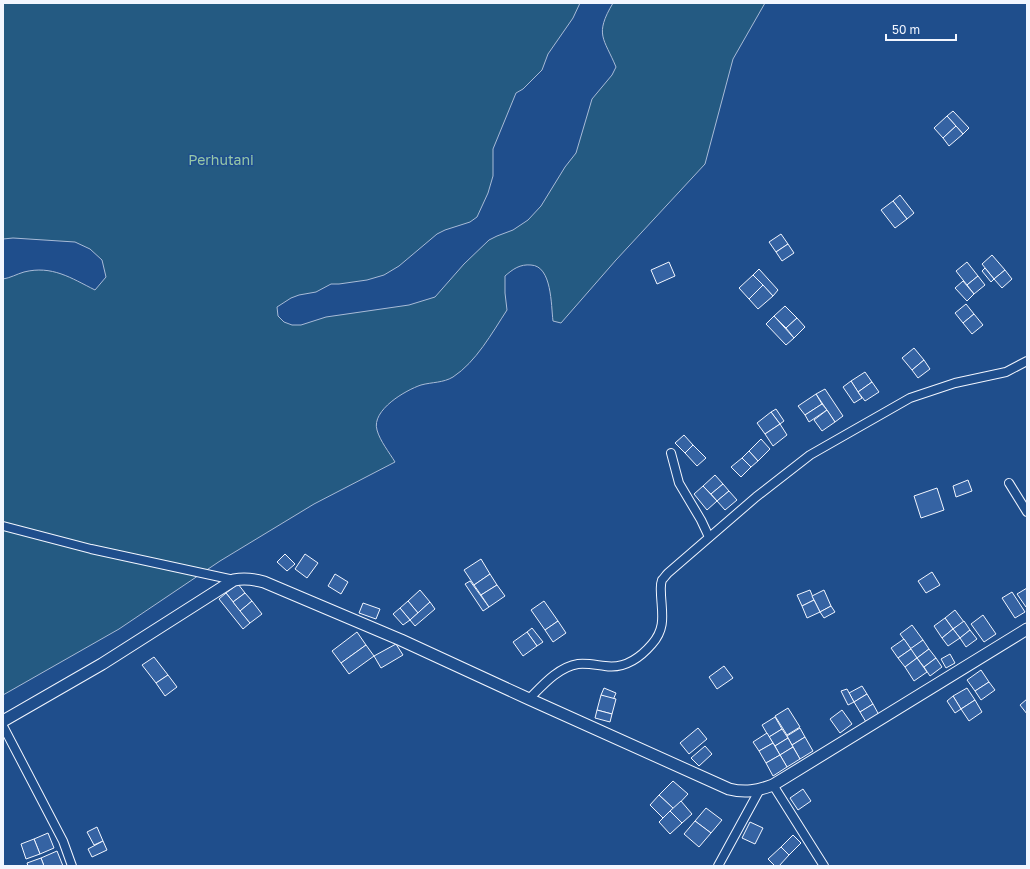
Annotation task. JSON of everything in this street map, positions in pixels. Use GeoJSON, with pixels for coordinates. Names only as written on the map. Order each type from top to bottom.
{"type":"FeatureCollection","features":[{"type":"Feature","properties":{"kind":"street"},"geometry":{"type":"LineString","coordinates":[[529,699],[566,668],[576,664],[616,667],[625,665],[636,658],[652,644],[659,635],[663,624],[660,590],[662,580],[668,573],[756,497],[810,455],[910,398],[955,383],[1006,372],[1027,360]]}},
{"type":"Feature","properties":{"kind":"street"},"geometry":{"type":"LineString","coordinates":[[671,454],[679,483],[702,520],[709,537]]}},
{"type":"Feature","properties":{"kind":"street"},"geometry":{"type":"LineString","coordinates":[[1009,483],[1027,512]]}},
{"type":"Feature","properties":{"kind":"street"},"geometry":{"type":"LineString","coordinates":[[3,526],[91,549],[234,580]]}},
{"type":"Feature","properties":{"kind":"street"},"geometry":{"type":"LineString","coordinates":[[3,721],[102,664],[234,580],[244,578],[264,582],[401,640],[729,788],[743,792],[759,791],[773,785],[1027,628]]}},
{"type":"Feature","properties":{"kind":"street"},"geometry":{"type":"LineString","coordinates":[[3,726],[63,841],[72,866]]}},
{"type":"Feature","properties":{"kind":"street"},"geometry":{"type":"LineString","coordinates":[[773,785],[824,866]]}},
{"type":"Feature","properties":{"kind":"street"},"geometry":{"type":"LineString","coordinates":[[718,866],[759,791]]}},
{"type":"Feature","properties":{"kind":"green space","name":"Perhutani"},"geometry":{"type":"Polygon","coordinates":[[[3,3],[580,3],[573,18],[548,54],[542,70],[523,89],[516,93],[493,149],[493,176],[488,193],[477,217],[470,222],[437,234],[399,266],[384,275],[367,280],[331,284],[316,292],[291,298],[277,307],[278,316],[284,322],[292,325],[301,325],[326,317],[409,305],[435,297],[464,264],[489,240],[513,230],[528,220],[541,206],[565,167],[576,153],[592,99],[612,75],[616,67],[605,42],[602,30],[607,14],[613,3],[765,3],[733,59],[705,164],[616,260],[561,323],[553,321],[549,287],[543,272],[538,267],[531,265],[523,265],[514,269],[505,276],[507,310],[483,346],[469,363],[461,371],[449,379],[421,385],[407,391],[384,408],[379,415],[377,423],[378,434],[395,462],[314,504],[220,561],[119,629],[3,695],[3,279],[24,272],[44,270],[69,277],[95,290],[106,277],[102,260],[90,249],[75,242],[13,238],[3,239],[3,3]]]}},
{"type":"Feature","properties":{"kind":"building"},"geometry":{"type":"Polygon","coordinates":[[[953,111],[969,128],[963,134],[947,116],[953,111]]]}},
{"type":"Feature","properties":{"kind":"building"},"geometry":{"type":"Polygon","coordinates":[[[947,116],[956,126],[943,138],[934,128],[947,116]]]}},
{"type":"Feature","properties":{"kind":"building"},"geometry":{"type":"Polygon","coordinates":[[[956,126],[963,134],[949,146],[943,138],[956,126]]]}},
{"type":"Feature","properties":{"kind":"building"},"geometry":{"type":"Polygon","coordinates":[[[900,195],[914,213],[907,219],[893,201],[900,195]]]}},
{"type":"Feature","properties":{"kind":"building"},"geometry":{"type":"Polygon","coordinates":[[[893,201],[907,219],[895,228],[881,210],[893,201]]]}},
{"type":"Feature","properties":{"kind":"building"},"geometry":{"type":"Polygon","coordinates":[[[781,234],[788,244],[776,252],[769,242],[781,234]]]}},
{"type":"Feature","properties":{"kind":"building"},"geometry":{"type":"Polygon","coordinates":[[[788,244],[794,253],[782,261],[776,252],[788,244]]]}},
{"type":"Feature","properties":{"kind":"building"},"geometry":{"type":"Polygon","coordinates":[[[992,255],[1005,270],[994,279],[982,264],[992,255]]]}},
{"type":"Feature","properties":{"kind":"building"},"geometry":{"type":"Polygon","coordinates":[[[669,262],[675,276],[657,284],[651,270],[669,262]]]}},
{"type":"Feature","properties":{"kind":"building"},"geometry":{"type":"Polygon","coordinates":[[[967,262],[978,276],[967,285],[956,271],[967,262]]]}},
{"type":"Feature","properties":{"kind":"building"},"geometry":{"type":"Polygon","coordinates":[[[985,268],[994,279],[991,282],[982,271],[985,268]]]}},
{"type":"Feature","properties":{"kind":"building"},"geometry":{"type":"Polygon","coordinates":[[[759,269],[778,290],[773,296],[753,275],[759,269]]]}},
{"type":"Feature","properties":{"kind":"building"},"geometry":{"type":"Polygon","coordinates":[[[1005,270],[1012,279],[1002,288],[994,279],[1005,270]]]}},
{"type":"Feature","properties":{"kind":"building"},"geometry":{"type":"Polygon","coordinates":[[[753,275],[763,285],[749,299],[739,288],[753,275]]]}},
{"type":"Feature","properties":{"kind":"building"},"geometry":{"type":"Polygon","coordinates":[[[978,276],[985,285],[974,294],[967,285],[978,276]]]}},
{"type":"Feature","properties":{"kind":"building"},"geometry":{"type":"Polygon","coordinates":[[[963,281],[974,294],[967,301],[955,288],[963,281]]]}},
{"type":"Feature","properties":{"kind":"building"},"geometry":{"type":"Polygon","coordinates":[[[763,285],[773,296],[758,309],[749,299],[763,285]]]}},
{"type":"Feature","properties":{"kind":"building"},"geometry":{"type":"Polygon","coordinates":[[[966,304],[974,314],[963,323],[955,313],[966,304]]]}},
{"type":"Feature","properties":{"kind":"building"},"geometry":{"type":"Polygon","coordinates":[[[785,306],[797,318],[786,328],[774,316],[785,306]]]}},
{"type":"Feature","properties":{"kind":"building"},"geometry":{"type":"Polygon","coordinates":[[[974,314],[983,325],[972,334],[963,323],[974,314]]]}},
{"type":"Feature","properties":{"kind":"building"},"geometry":{"type":"Polygon","coordinates":[[[774,316],[794,338],[786,345],[766,324],[774,316]]]}},
{"type":"Feature","properties":{"kind":"building"},"geometry":{"type":"Polygon","coordinates":[[[797,318],[805,327],[794,338],[786,328],[797,318]]]}},
{"type":"Feature","properties":{"kind":"building"},"geometry":{"type":"Polygon","coordinates":[[[914,348],[924,360],[912,370],[902,358],[914,348]]]}},
{"type":"Feature","properties":{"kind":"building"},"geometry":{"type":"Polygon","coordinates":[[[924,360],[930,369],[918,378],[912,370],[924,360]]]}},
{"type":"Feature","properties":{"kind":"building"},"geometry":{"type":"Polygon","coordinates":[[[865,372],[872,382],[858,392],[851,381],[865,372]]]}},
{"type":"Feature","properties":{"kind":"building"},"geometry":{"type":"Polygon","coordinates":[[[851,381],[862,398],[854,403],[843,387],[851,381]]]}},
{"type":"Feature","properties":{"kind":"building"},"geometry":{"type":"Polygon","coordinates":[[[872,382],[879,392],[865,401],[858,392],[872,382]]]}},
{"type":"Feature","properties":{"kind":"building"},"geometry":{"type":"Polygon","coordinates":[[[825,389],[843,416],[835,422],[816,394],[825,389]]]}},
{"type":"Feature","properties":{"kind":"building"},"geometry":{"type":"Polygon","coordinates":[[[816,394],[822,404],[805,415],[798,406],[816,394]]]}},
{"type":"Feature","properties":{"kind":"building"},"geometry":{"type":"Polygon","coordinates":[[[822,404],[827,410],[809,422],[805,415],[822,404]]]}},
{"type":"Feature","properties":{"kind":"building"},"geometry":{"type":"Polygon","coordinates":[[[776,409],[784,421],[780,424],[771,412],[776,409]]]}},
{"type":"Feature","properties":{"kind":"building"},"geometry":{"type":"Polygon","coordinates":[[[827,410],[835,422],[822,431],[814,420],[827,410]]]}},
{"type":"Feature","properties":{"kind":"building"},"geometry":{"type":"Polygon","coordinates":[[[771,412],[780,424],[765,434],[757,423],[771,412]]]}},
{"type":"Feature","properties":{"kind":"building"},"geometry":{"type":"Polygon","coordinates":[[[780,424],[787,435],[773,446],[765,434],[780,424]]]}},
{"type":"Feature","properties":{"kind":"building"},"geometry":{"type":"Polygon","coordinates":[[[684,435],[693,445],[685,453],[675,443],[684,435]]]}},
{"type":"Feature","properties":{"kind":"building"},"geometry":{"type":"Polygon","coordinates":[[[761,439],[770,449],[758,461],[749,451],[761,439]]]}},
{"type":"Feature","properties":{"kind":"building"},"geometry":{"type":"Polygon","coordinates":[[[693,445],[706,458],[697,466],[685,453],[693,445]]]}},
{"type":"Feature","properties":{"kind":"building"},"geometry":{"type":"Polygon","coordinates":[[[749,451],[758,461],[751,467],[742,458],[749,451]]]}},
{"type":"Feature","properties":{"kind":"building"},"geometry":{"type":"Polygon","coordinates":[[[742,458],[751,467],[741,477],[731,467],[742,458]]]}},
{"type":"Feature","properties":{"kind":"building"},"geometry":{"type":"Polygon","coordinates":[[[715,475],[723,484],[711,494],[703,486],[715,475]]]}},
{"type":"Feature","properties":{"kind":"building"},"geometry":{"type":"Polygon","coordinates":[[[968,480],[972,491],[956,497],[953,486],[968,480]]]}},
{"type":"Feature","properties":{"kind":"building"},"geometry":{"type":"Polygon","coordinates":[[[723,484],[729,491],[717,501],[711,494],[723,484]]]}},
{"type":"Feature","properties":{"kind":"building"},"geometry":{"type":"Polygon","coordinates":[[[703,486],[717,501],[707,510],[694,494],[703,486]]]}},
{"type":"Feature","properties":{"kind":"building"},"geometry":{"type":"Polygon","coordinates":[[[937,488],[944,510],[921,518],[914,496],[937,488]]]}},
{"type":"Feature","properties":{"kind":"building"},"geometry":{"type":"Polygon","coordinates":[[[729,491],[737,500],[725,510],[717,501],[729,491]]]}},
{"type":"Feature","properties":{"kind":"building"},"geometry":{"type":"Polygon","coordinates":[[[285,554],[295,564],[287,571],[277,562],[285,554]]]}},
{"type":"Feature","properties":{"kind":"building"},"geometry":{"type":"Polygon","coordinates":[[[305,554],[318,563],[307,578],[295,569],[305,554]]]}},
{"type":"Feature","properties":{"kind":"building"},"geometry":{"type":"Polygon","coordinates":[[[481,559],[490,574],[474,585],[464,570],[481,559]]]}},
{"type":"Feature","properties":{"kind":"building"},"geometry":{"type":"Polygon","coordinates":[[[932,572],[940,585],[926,593],[918,581],[932,572]]]}},
{"type":"Feature","properties":{"kind":"building"},"geometry":{"type":"Polygon","coordinates":[[[335,574],[348,582],[341,594],[328,586],[335,574]]]}},
{"type":"Feature","properties":{"kind":"building"},"geometry":{"type":"Polygon","coordinates":[[[490,574],[497,585],[481,595],[474,585],[490,574]]]}},
{"type":"Feature","properties":{"kind":"building"},"geometry":{"type":"Polygon","coordinates":[[[470,581],[489,607],[483,611],[465,584],[470,581]]]}},
{"type":"Feature","properties":{"kind":"building"},"geometry":{"type":"Polygon","coordinates":[[[238,584],[245,593],[233,602],[226,593],[238,584]]]}},
{"type":"Feature","properties":{"kind":"building"},"geometry":{"type":"Polygon","coordinates":[[[497,585],[505,596],[489,607],[481,595],[497,585]]]}},
{"type":"Feature","properties":{"kind":"building"},"geometry":{"type":"Polygon","coordinates":[[[1027,588],[1027,607],[1026,607],[1017,594],[1027,588]]]}},
{"type":"Feature","properties":{"kind":"building"},"geometry":{"type":"Polygon","coordinates":[[[420,590],[430,602],[418,613],[408,601],[420,590]]]}},
{"type":"Feature","properties":{"kind":"building"},"geometry":{"type":"Polygon","coordinates":[[[810,590],[814,600],[802,606],[797,595],[810,590]]]}},
{"type":"Feature","properties":{"kind":"building"},"geometry":{"type":"Polygon","coordinates":[[[824,590],[831,606],[820,612],[812,596],[824,590]]]}},
{"type":"Feature","properties":{"kind":"building"},"geometry":{"type":"Polygon","coordinates":[[[1012,592],[1025,612],[1015,618],[1002,598],[1012,592]]]}},
{"type":"Feature","properties":{"kind":"building"},"geometry":{"type":"Polygon","coordinates":[[[226,593],[250,623],[243,629],[219,599],[226,593]]]}},
{"type":"Feature","properties":{"kind":"building"},"geometry":{"type":"Polygon","coordinates":[[[245,593],[252,601],[240,611],[233,602],[245,593]]]}},
{"type":"Feature","properties":{"kind":"building"},"geometry":{"type":"Polygon","coordinates":[[[814,600],[820,612],[807,618],[802,606],[814,600]]]}},
{"type":"Feature","properties":{"kind":"building"},"geometry":{"type":"Polygon","coordinates":[[[252,601],[262,614],[250,623],[240,611],[252,601]]]}},
{"type":"Feature","properties":{"kind":"building"},"geometry":{"type":"Polygon","coordinates":[[[408,601],[418,613],[410,620],[400,608],[408,601]]]}},
{"type":"Feature","properties":{"kind":"building"},"geometry":{"type":"Polygon","coordinates":[[[544,601],[558,621],[545,630],[531,610],[544,601]]]}},
{"type":"Feature","properties":{"kind":"building"},"geometry":{"type":"Polygon","coordinates":[[[430,602],[435,609],[415,626],[410,620],[430,602]]]}},
{"type":"Feature","properties":{"kind":"building"},"geometry":{"type":"Polygon","coordinates":[[[363,603],[380,609],[376,619],[359,613],[363,603]]]}},
{"type":"Feature","properties":{"kind":"building"},"geometry":{"type":"Polygon","coordinates":[[[831,606],[835,612],[824,618],[820,612],[831,606]]]}},
{"type":"Feature","properties":{"kind":"building"},"geometry":{"type":"Polygon","coordinates":[[[400,608],[410,620],[403,625],[393,614],[400,608]]]}},
{"type":"Feature","properties":{"kind":"building"},"geometry":{"type":"Polygon","coordinates":[[[955,610],[964,622],[953,629],[945,618],[955,610]]]}},
{"type":"Feature","properties":{"kind":"building"},"geometry":{"type":"Polygon","coordinates":[[[983,615],[996,634],[984,642],[971,624],[983,615]]]}},
{"type":"Feature","properties":{"kind":"building"},"geometry":{"type":"Polygon","coordinates":[[[945,618],[953,629],[942,638],[934,626],[945,618]]]}},
{"type":"Feature","properties":{"kind":"building"},"geometry":{"type":"Polygon","coordinates":[[[558,621],[566,633],[553,642],[545,630],[558,621]]]}},
{"type":"Feature","properties":{"kind":"building"},"geometry":{"type":"Polygon","coordinates":[[[964,621],[970,630],[960,638],[953,629],[964,621]]]}},
{"type":"Feature","properties":{"kind":"building"},"geometry":{"type":"Polygon","coordinates":[[[912,625],[923,640],[911,649],[900,634],[912,625]]]}},
{"type":"Feature","properties":{"kind":"building"},"geometry":{"type":"Polygon","coordinates":[[[532,628],[543,642],[537,646],[527,632],[532,628]]]}},
{"type":"Feature","properties":{"kind":"building"},"geometry":{"type":"Polygon","coordinates":[[[953,629],[960,638],[948,646],[942,638],[953,629]]]}},
{"type":"Feature","properties":{"kind":"building"},"geometry":{"type":"Polygon","coordinates":[[[970,630],[977,639],[966,647],[960,638],[970,630]]]}},
{"type":"Feature","properties":{"kind":"building"},"geometry":{"type":"Polygon","coordinates":[[[357,632],[366,645],[341,663],[332,651],[357,632]]]}},
{"type":"Feature","properties":{"kind":"building"},"geometry":{"type":"Polygon","coordinates":[[[527,632],[537,646],[523,656],[513,642],[527,632]]]}},
{"type":"Feature","properties":{"kind":"building"},"geometry":{"type":"Polygon","coordinates":[[[904,639],[911,649],[898,658],[891,648],[904,639]]]}},
{"type":"Feature","properties":{"kind":"building"},"geometry":{"type":"Polygon","coordinates":[[[923,640],[929,649],[917,658],[910,649],[923,640]]]}},
{"type":"Feature","properties":{"kind":"building"},"geometry":{"type":"Polygon","coordinates":[[[396,644],[403,655],[381,668],[374,656],[396,644]]]}},
{"type":"Feature","properties":{"kind":"building"},"geometry":{"type":"Polygon","coordinates":[[[366,645],[374,656],[349,674],[341,663],[366,645]]]}},
{"type":"Feature","properties":{"kind":"building"},"geometry":{"type":"Polygon","coordinates":[[[911,649],[917,658],[905,667],[898,658],[911,649]]]}},
{"type":"Feature","properties":{"kind":"building"},"geometry":{"type":"Polygon","coordinates":[[[929,649],[936,658],[924,667],[917,658],[929,649]]]}},
{"type":"Feature","properties":{"kind":"building"},"geometry":{"type":"Polygon","coordinates":[[[950,654],[955,663],[946,668],[941,659],[950,654]]]}},
{"type":"Feature","properties":{"kind":"building"},"geometry":{"type":"Polygon","coordinates":[[[154,657],[168,675],[156,683],[142,665],[154,657]]]}},
{"type":"Feature","properties":{"kind":"building"},"geometry":{"type":"Polygon","coordinates":[[[917,658],[927,672],[914,681],[905,667],[917,658]]]}},
{"type":"Feature","properties":{"kind":"building"},"geometry":{"type":"Polygon","coordinates":[[[936,658],[942,667],[930,676],[924,667],[936,658]]]}},
{"type":"Feature","properties":{"kind":"building"},"geometry":{"type":"Polygon","coordinates":[[[724,666],[733,678],[717,689],[709,677],[724,666]]]}},
{"type":"Feature","properties":{"kind":"building"},"geometry":{"type":"Polygon","coordinates":[[[981,670],[989,682],[975,691],[967,680],[981,670]]]}},
{"type":"Feature","properties":{"kind":"building"},"geometry":{"type":"Polygon","coordinates":[[[168,675],[177,687],[165,696],[156,683],[168,675]]]}},
{"type":"Feature","properties":{"kind":"building"},"geometry":{"type":"Polygon","coordinates":[[[989,682],[995,690],[981,700],[975,691],[989,682]]]}},
{"type":"Feature","properties":{"kind":"building"},"geometry":{"type":"Polygon","coordinates":[[[862,686],[867,694],[854,702],[849,693],[862,686]]]}},
{"type":"Feature","properties":{"kind":"building"},"geometry":{"type":"Polygon","coordinates":[[[604,688],[616,693],[613,700],[601,695],[604,688]]]}},
{"type":"Feature","properties":{"kind":"building"},"geometry":{"type":"Polygon","coordinates":[[[967,688],[975,700],[961,709],[953,696],[967,688]]]}},
{"type":"Feature","properties":{"kind":"building"},"geometry":{"type":"Polygon","coordinates":[[[847,689],[854,702],[848,705],[841,691],[847,689]]]}},
{"type":"Feature","properties":{"kind":"building"},"geometry":{"type":"Polygon","coordinates":[[[867,694],[873,704],[860,712],[854,702],[867,694]]]}},
{"type":"Feature","properties":{"kind":"building"},"geometry":{"type":"Polygon","coordinates":[[[601,695],[616,699],[612,714],[597,710],[601,695]]]}},
{"type":"Feature","properties":{"kind":"building"},"geometry":{"type":"Polygon","coordinates":[[[953,696],[961,709],[955,713],[947,701],[953,696]]]}},
{"type":"Feature","properties":{"kind":"building"},"geometry":{"type":"Polygon","coordinates":[[[1027,699],[1027,714],[1020,705],[1027,699]]]}},
{"type":"Feature","properties":{"kind":"building"},"geometry":{"type":"Polygon","coordinates":[[[975,700],[982,712],[969,721],[961,709],[975,700]]]}},
{"type":"Feature","properties":{"kind":"building"},"geometry":{"type":"Polygon","coordinates":[[[873,704],[879,715],[866,722],[860,712],[873,704]]]}},
{"type":"Feature","properties":{"kind":"building"},"geometry":{"type":"Polygon","coordinates":[[[788,708],[800,727],[787,735],[775,716],[788,708]]]}},
{"type":"Feature","properties":{"kind":"building"},"geometry":{"type":"Polygon","coordinates":[[[597,710],[612,714],[610,722],[595,718],[597,710]]]}},
{"type":"Feature","properties":{"kind":"building"},"geometry":{"type":"Polygon","coordinates":[[[842,710],[852,724],[840,733],[830,719],[842,710]]]}},
{"type":"Feature","properties":{"kind":"building"},"geometry":{"type":"Polygon","coordinates":[[[775,717],[782,729],[769,737],[762,725],[775,717]]]}},
{"type":"Feature","properties":{"kind":"building"},"geometry":{"type":"Polygon","coordinates":[[[698,728],[707,739],[689,754],[680,743],[698,728]]]}},
{"type":"Feature","properties":{"kind":"building"},"geometry":{"type":"Polygon","coordinates":[[[800,728],[805,737],[792,745],[787,736],[800,728]]]}},
{"type":"Feature","properties":{"kind":"building"},"geometry":{"type":"Polygon","coordinates":[[[782,729],[788,738],[775,746],[769,737],[782,729]]]}},
{"type":"Feature","properties":{"kind":"building"},"geometry":{"type":"Polygon","coordinates":[[[767,733],[773,743],[759,751],[753,742],[767,733]]]}},
{"type":"Feature","properties":{"kind":"building"},"geometry":{"type":"Polygon","coordinates":[[[805,737],[813,751],[800,759],[792,745],[805,737]]]}},
{"type":"Feature","properties":{"kind":"building"},"geometry":{"type":"Polygon","coordinates":[[[788,738],[793,747],[780,755],[775,746],[788,738]]]}},
{"type":"Feature","properties":{"kind":"building"},"geometry":{"type":"Polygon","coordinates":[[[773,743],[780,755],[766,763],[759,751],[773,743]]]}},
{"type":"Feature","properties":{"kind":"building"},"geometry":{"type":"Polygon","coordinates":[[[705,746],[712,754],[699,766],[691,758],[705,746]]]}},
{"type":"Feature","properties":{"kind":"building"},"geometry":{"type":"Polygon","coordinates":[[[793,747],[800,759],[787,767],[780,755],[793,747]]]}},
{"type":"Feature","properties":{"kind":"building"},"geometry":{"type":"Polygon","coordinates":[[[780,755],[787,767],[773,776],[766,763],[780,755]]]}},
{"type":"Feature","properties":{"kind":"building"},"geometry":{"type":"Polygon","coordinates":[[[673,781],[688,794],[674,809],[659,795],[673,781]]]}},
{"type":"Feature","properties":{"kind":"building"},"geometry":{"type":"Polygon","coordinates":[[[803,789],[811,801],[798,810],[790,798],[803,789]]]}},
{"type":"Feature","properties":{"kind":"building"},"geometry":{"type":"Polygon","coordinates":[[[659,795],[674,809],[664,819],[650,805],[659,795]]]}},
{"type":"Feature","properties":{"kind":"building"},"geometry":{"type":"Polygon","coordinates":[[[681,801],[692,814],[682,823],[670,811],[681,801]]]}},
{"type":"Feature","properties":{"kind":"building"},"geometry":{"type":"Polygon","coordinates":[[[706,808],[722,820],[711,833],[695,821],[706,808]]]}},
{"type":"Feature","properties":{"kind":"building"},"geometry":{"type":"Polygon","coordinates":[[[670,811],[682,823],[670,834],[659,822],[670,811]]]}},
{"type":"Feature","properties":{"kind":"building"},"geometry":{"type":"Polygon","coordinates":[[[695,821],[711,833],[699,847],[684,834],[695,821]]]}},
{"type":"Feature","properties":{"kind":"building"},"geometry":{"type":"Polygon","coordinates":[[[750,822],[763,828],[755,844],[742,838],[750,822]]]}},
{"type":"Feature","properties":{"kind":"building"},"geometry":{"type":"Polygon","coordinates":[[[97,827],[103,841],[94,845],[87,832],[97,827]]]}},
{"type":"Feature","properties":{"kind":"building"},"geometry":{"type":"Polygon","coordinates":[[[48,833],[54,848],[40,854],[34,839],[48,833]]]}},
{"type":"Feature","properties":{"kind":"building"},"geometry":{"type":"Polygon","coordinates":[[[793,835],[801,843],[789,855],[781,847],[793,835]]]}},
{"type":"Feature","properties":{"kind":"building"},"geometry":{"type":"Polygon","coordinates":[[[34,839],[40,854],[26,859],[21,844],[34,839]]]}},
{"type":"Feature","properties":{"kind":"building"},"geometry":{"type":"Polygon","coordinates":[[[103,841],[107,850],[92,857],[88,849],[103,841]]]}},
{"type":"Feature","properties":{"kind":"building"},"geometry":{"type":"Polygon","coordinates":[[[781,847],[789,855],[779,866],[775,866],[768,859],[781,847]]]}},
{"type":"Feature","properties":{"kind":"building"},"geometry":{"type":"Polygon","coordinates":[[[57,851],[63,866],[44,866],[41,858],[57,851]]]}},
{"type":"Feature","properties":{"kind":"building"},"geometry":{"type":"Polygon","coordinates":[[[41,858],[44,866],[28,866],[27,863],[41,858]]]}}]}
